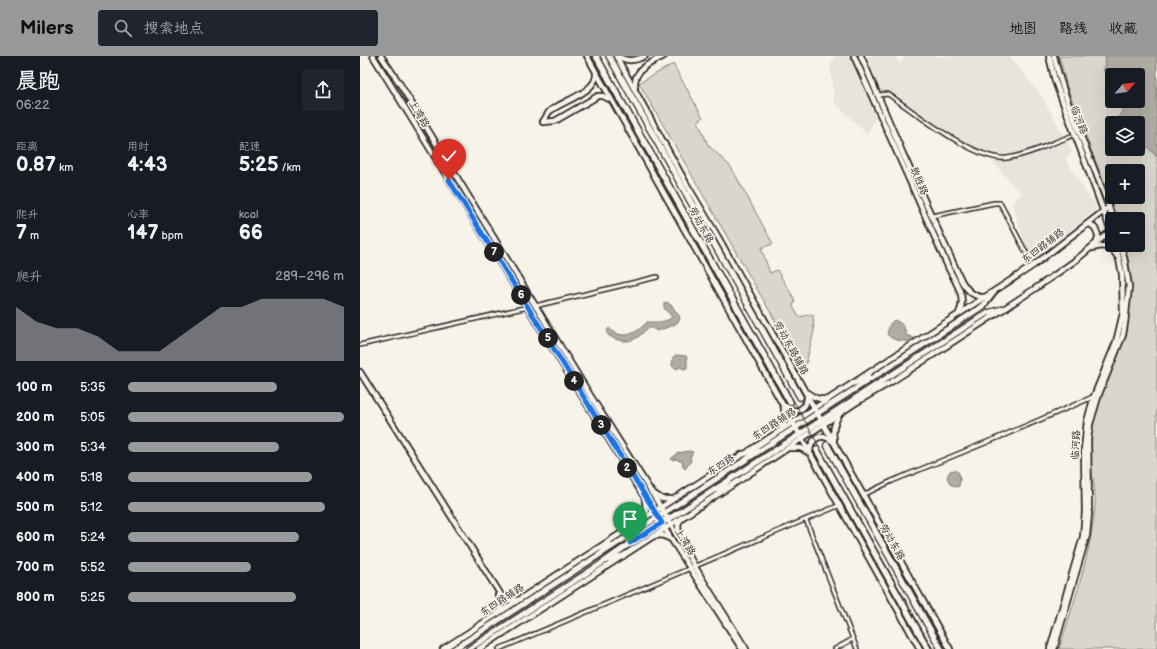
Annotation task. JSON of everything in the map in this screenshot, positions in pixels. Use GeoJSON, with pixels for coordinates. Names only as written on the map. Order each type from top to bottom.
{"type":"FeatureCollection","features":[{"type":"Feature","properties":{"kind":"highway","name":"劳动东路"},"geometry":{"type":"LineString","coordinates":[[596,56],[790,402]]}},
{"type":"Feature","properties":{"kind":"highway","name":"劳动东路"},"geometry":{"type":"LineString","coordinates":[[609,56],[800,397]]}},
{"type":"Feature","properties":{"kind":"highway","name":"劳动东路"},"geometry":{"type":"LineString","coordinates":[[826,446],[941,649]]}},
{"type":"Feature","properties":{"kind":"highway","name":"劳动东路"},"geometry":{"type":"LineString","coordinates":[[817,450],[928,649]]}},
{"type":"Feature","properties":{"kind":"main road","name":"上湾路"},"geometry":{"type":"LineString","coordinates":[[373,56],[643,494],[742,649]]}},
{"type":"Feature","properties":{"kind":"main road","name":"上湾路"},"geometry":{"type":"LineString","coordinates":[[381,56],[398,81],[535,306],[651,490],[695,566],[746,649]]}},
{"type":"Feature","properties":{"kind":"main road"},"geometry":{"type":"LineString","coordinates":[[587,56],[920,649]]}},
{"type":"Feature","properties":{"kind":"main road"},"geometry":{"type":"LineString","coordinates":[[617,56],[629,61],[645,56]]}},
{"type":"Feature","properties":{"kind":"main road","name":"劳动东路辅路"},"geometry":{"type":"LineString","coordinates":[[617,56],[686,183],[718,237],[950,649]]}},
{"type":"Feature","properties":{"kind":"main road"},"geometry":{"type":"LineString","coordinates":[[636,90],[635,80],[641,70],[664,56]]}},
{"type":"Feature","properties":{"kind":"main road","name":"敢胜路"},"geometry":{"type":"LineString","coordinates":[[854,56],[961,294],[962,303],[958,314]]}},
{"type":"Feature","properties":{"kind":"main road","name":"敢胜路"},"geometry":{"type":"LineString","coordinates":[[861,56],[903,154],[963,284],[968,291],[981,297],[986,297]]}},
{"type":"Feature","properties":{"kind":"main road","name":"临河路"},"geometry":{"type":"LineString","coordinates":[[1049,56],[1055,81],[1104,211]]}},
{"type":"Feature","properties":{"kind":"main road","name":"临河路"},"geometry":{"type":"LineString","coordinates":[[1054,56],[1065,96],[1110,212]]}},
{"type":"Feature","properties":{"kind":"main road"},"geometry":{"type":"LineString","coordinates":[[596,71],[596,78],[590,87],[549,112],[543,122],[555,121],[598,96],[603,96],[612,100]]}},
{"type":"Feature","properties":{"kind":"main road"},"geometry":{"type":"LineString","coordinates":[[1096,218],[1100,209],[1098,196]]}},
{"type":"Feature","properties":{"kind":"main road","name":"东四路辅路"},"geometry":{"type":"LineString","coordinates":[[663,510],[678,497],[740,455],[780,431],[795,425],[814,408],[994,292],[1044,258],[1109,207]]}},
{"type":"Feature","properties":{"kind":"main road"},"geometry":{"type":"LineString","coordinates":[[1086,226],[1090,224],[1094,227],[1098,237],[1096,243]]}},
{"type":"Feature","properties":{"kind":"main road"},"geometry":{"type":"LineString","coordinates":[[832,405],[829,408],[830,411],[838,412],[885,385],[1006,308],[1062,270],[1105,237]]}},
{"type":"Feature","properties":{"kind":"main road"},"geometry":{"type":"LineString","coordinates":[[1086,251],[1096,246],[1107,247],[1114,251],[1119,259]]}},
{"type":"Feature","properties":{"kind":"main road","name":"临河路"},"geometry":{"type":"LineString","coordinates":[[1050,649],[1083,537],[1085,512],[1084,435],[1087,421],[1094,396],[1116,342],[1122,318],[1123,287],[1118,252]]}},
{"type":"Feature","properties":{"kind":"main road","name":"临河路"},"geometry":{"type":"LineString","coordinates":[[1054,649],[1087,536],[1089,513],[1088,440],[1090,424],[1120,342],[1125,323],[1129,287],[1123,252]]}},
{"type":"Feature","properties":{"kind":"main road","name":"东四路"},"geometry":{"type":"LineString","coordinates":[[454,649],[633,532],[656,514],[771,443],[795,425],[818,414],[982,306],[994,292]]}},
{"type":"Feature","properties":{"kind":"main road","name":"东四路"},"geometry":{"type":"LineString","coordinates":[[469,649],[662,523],[669,522],[693,503],[801,436],[838,412],[864,392],[987,313],[1006,308]]}},
{"type":"Feature","properties":{"kind":"main road"},"geometry":{"type":"LineString","coordinates":[[360,372],[501,595],[510,600],[520,599]]}},
{"type":"Feature","properties":{"kind":"main road"},"geometry":{"type":"LineString","coordinates":[[854,383],[876,376]]}},
{"type":"Feature","properties":{"kind":"main road"},"geometry":{"type":"LineString","coordinates":[[360,377],[499,596],[502,604],[500,611],[497,614]]}},
{"type":"Feature","properties":{"kind":"main road"},"geometry":{"type":"LineString","coordinates":[[864,392],[885,385]]}},
{"type":"Feature","properties":{"kind":"main road"},"geometry":{"type":"LineString","coordinates":[[802,387],[813,397],[822,399],[831,398]]}},
{"type":"Feature","properties":{"kind":"main road"},"geometry":{"type":"LineString","coordinates":[[783,403],[794,411],[802,409],[807,402],[806,394]]}},
{"type":"Feature","properties":{"kind":"main road"},"geometry":{"type":"LineString","coordinates":[[771,443],[783,426],[785,417],[783,403]]}},
{"type":"Feature","properties":{"kind":"main road"},"geometry":{"type":"LineString","coordinates":[[838,412],[833,432],[838,449]]}},
{"type":"Feature","properties":{"kind":"main road"},"geometry":{"type":"LineString","coordinates":[[479,649],[650,539],[665,528],[669,522],[682,516],[732,485],[785,450],[801,436]]}},
{"type":"Feature","properties":{"kind":"main road"},"geometry":{"type":"LineString","coordinates":[[810,452],[811,444],[818,437],[829,438],[834,442]]}},
{"type":"Feature","properties":{"kind":"main road"},"geometry":{"type":"LineString","coordinates":[[785,450],[794,447],[800,448],[807,451],[813,457]]}},
{"type":"Feature","properties":{"kind":"main road"},"geometry":{"type":"LineString","coordinates":[[740,455],[763,448]]}},
{"type":"Feature","properties":{"kind":"main road"},"geometry":{"type":"LineString","coordinates":[[707,494],[732,485]]}},
{"type":"Feature","properties":{"kind":"main road"},"geometry":{"type":"LineString","coordinates":[[651,490],[660,498],[666,500],[678,497]]}},
{"type":"Feature","properties":{"kind":"main road"},"geometry":{"type":"LineString","coordinates":[[633,532],[642,521],[646,509],[643,494]]}},
{"type":"Feature","properties":{"kind":"main road"},"geometry":{"type":"LineString","coordinates":[[681,541],[678,532],[678,525],[682,516],[693,503]]}},
{"type":"Feature","properties":{"kind":"main road","name":"东四路辅路"},"geometry":{"type":"LineString","coordinates":[[443,649],[597,549],[656,514]]}},
{"type":"Feature","properties":{"kind":"main road"},"geometry":{"type":"LineString","coordinates":[[650,539],[662,535],[674,541]]}},
{"type":"Feature","properties":{"kind":"main road"},"geometry":{"type":"LineString","coordinates":[[597,549],[616,543]]}},
{"type":"Feature","properties":{"kind":"main road"},"geometry":{"type":"LineString","coordinates":[[604,562],[623,556]]}},
{"type":"Feature","properties":{"kind":"street"},"geometry":{"type":"LineString","coordinates":[[879,95],[888,94],[954,139],[988,156],[1005,158],[1027,154],[1071,136]]}},
{"type":"Feature","properties":{"kind":"street"},"geometry":{"type":"LineString","coordinates":[[932,216],[1000,203],[1031,262]]}},
{"type":"Feature","properties":{"kind":"street"},"geometry":{"type":"LineString","coordinates":[[535,306],[657,277]]}},
{"type":"Feature","properties":{"kind":"street"},"geometry":{"type":"LineString","coordinates":[[360,345],[528,307]]}},
{"type":"Feature","properties":{"kind":"street"},"geometry":{"type":"LineString","coordinates":[[863,495],[892,481],[1094,396]]}},
{"type":"Feature","properties":{"kind":"street"},"geometry":{"type":"LineString","coordinates":[[499,649],[840,505]]}},
{"type":"Feature","properties":{"kind":"street"},"geometry":{"type":"LineString","coordinates":[[806,520],[857,649]]}},
{"type":"Feature","properties":{"kind":"street"},"geometry":{"type":"LineString","coordinates":[[835,649],[853,639]]}},
{"type":"Feature","properties":{"kind":"shaded area"},"geometry":{"type":"Polygon","coordinates":[[[836,56],[894,56],[900,64],[905,56],[1009,56],[1041,95],[1073,152],[1065,159],[1097,209],[1031,262],[1012,203],[1023,193],[1015,188],[988,156],[888,94],[867,134],[834,102],[830,65],[836,56]]]}},
{"type":"Feature","properties":{"kind":"shaded area"},"geometry":{"type":"Polygon","coordinates":[[[1059,56],[1105,56],[1108,68],[1105,68],[1105,108],[1123,108],[1120,116],[1105,116],[1105,156],[1145,156],[1145,147],[1148,147],[1157,157],[1157,649],[1059,649],[1086,560],[1093,523],[1095,499],[1090,440],[1093,423],[1103,391],[1124,338],[1129,315],[1131,279],[1126,252],[1145,252],[1145,212],[1113,212],[1111,204],[1145,204],[1145,164],[1105,164],[1105,186],[1067,87],[1059,56]]]}},
{"type":"Feature","properties":{"kind":"shaded area"},"geometry":{"type":"Polygon","coordinates":[[[1105,56],[1157,56],[1157,157],[1148,147],[1145,147],[1145,116],[1120,116],[1123,108],[1145,108],[1145,68],[1105,68],[1105,71],[1103,70],[1106,65],[1105,56]]]}},
{"type":"Feature","properties":{"kind":"shaded area"},"geometry":{"type":"Polygon","coordinates":[[[673,64],[703,118],[698,121],[708,145],[731,167],[773,244],[761,248],[770,273],[777,270],[795,300],[793,307],[799,317],[813,314],[814,331],[804,371],[639,83],[673,64]]]}},
{"type":"Feature","properties":{"kind":"shaded area"},"geometry":{"type":"Polygon","coordinates":[[[667,302],[680,317],[679,321],[674,325],[657,331],[652,328],[648,328],[638,337],[627,341],[615,339],[608,335],[607,331],[609,328],[614,332],[624,335],[634,333],[647,322],[660,322],[670,319],[672,317],[664,308],[664,303],[667,302]]]}},
{"type":"Feature","properties":{"kind":"shaded area"},"geometry":{"type":"Polygon","coordinates":[[[894,320],[903,325],[906,335],[914,338],[913,341],[895,340],[889,337],[887,334],[890,324],[894,320]]]}},
{"type":"Feature","properties":{"kind":"shaded area"},"geometry":{"type":"Polygon","coordinates":[[[676,355],[686,356],[687,368],[684,369],[680,367],[677,369],[672,366],[673,357],[676,355]]]}},
{"type":"Feature","properties":{"kind":"shaded area"},"geometry":{"type":"Polygon","coordinates":[[[689,451],[693,452],[690,458],[691,461],[685,469],[682,461],[671,459],[678,453],[689,451]]]}},
{"type":"Feature","properties":{"kind":"shaded area"},"geometry":{"type":"Polygon","coordinates":[[[955,470],[959,473],[960,479],[959,486],[956,487],[950,484],[947,477],[950,471],[955,470]]]}},
{"type":"Feature","properties":{"kind":"tunnel"},"geometry":{"type":"LineString","coordinates":[[800,397],[827,445]]}},
{"type":"Feature","properties":{"kind":"tunnel"},"geometry":{"type":"LineString","coordinates":[[790,402],[817,450]]}},
{"type":"Feature","properties":{"kind":"railway"},"geometry":{"type":"LineString","coordinates":[[600,56],[933,649]]}},
{"type":"Feature","properties":{"kind":"route"},"geometry":{"type":"LineString","coordinates":[[449,180],[620,455],[650,506],[662,523],[630,543]]}}]}
